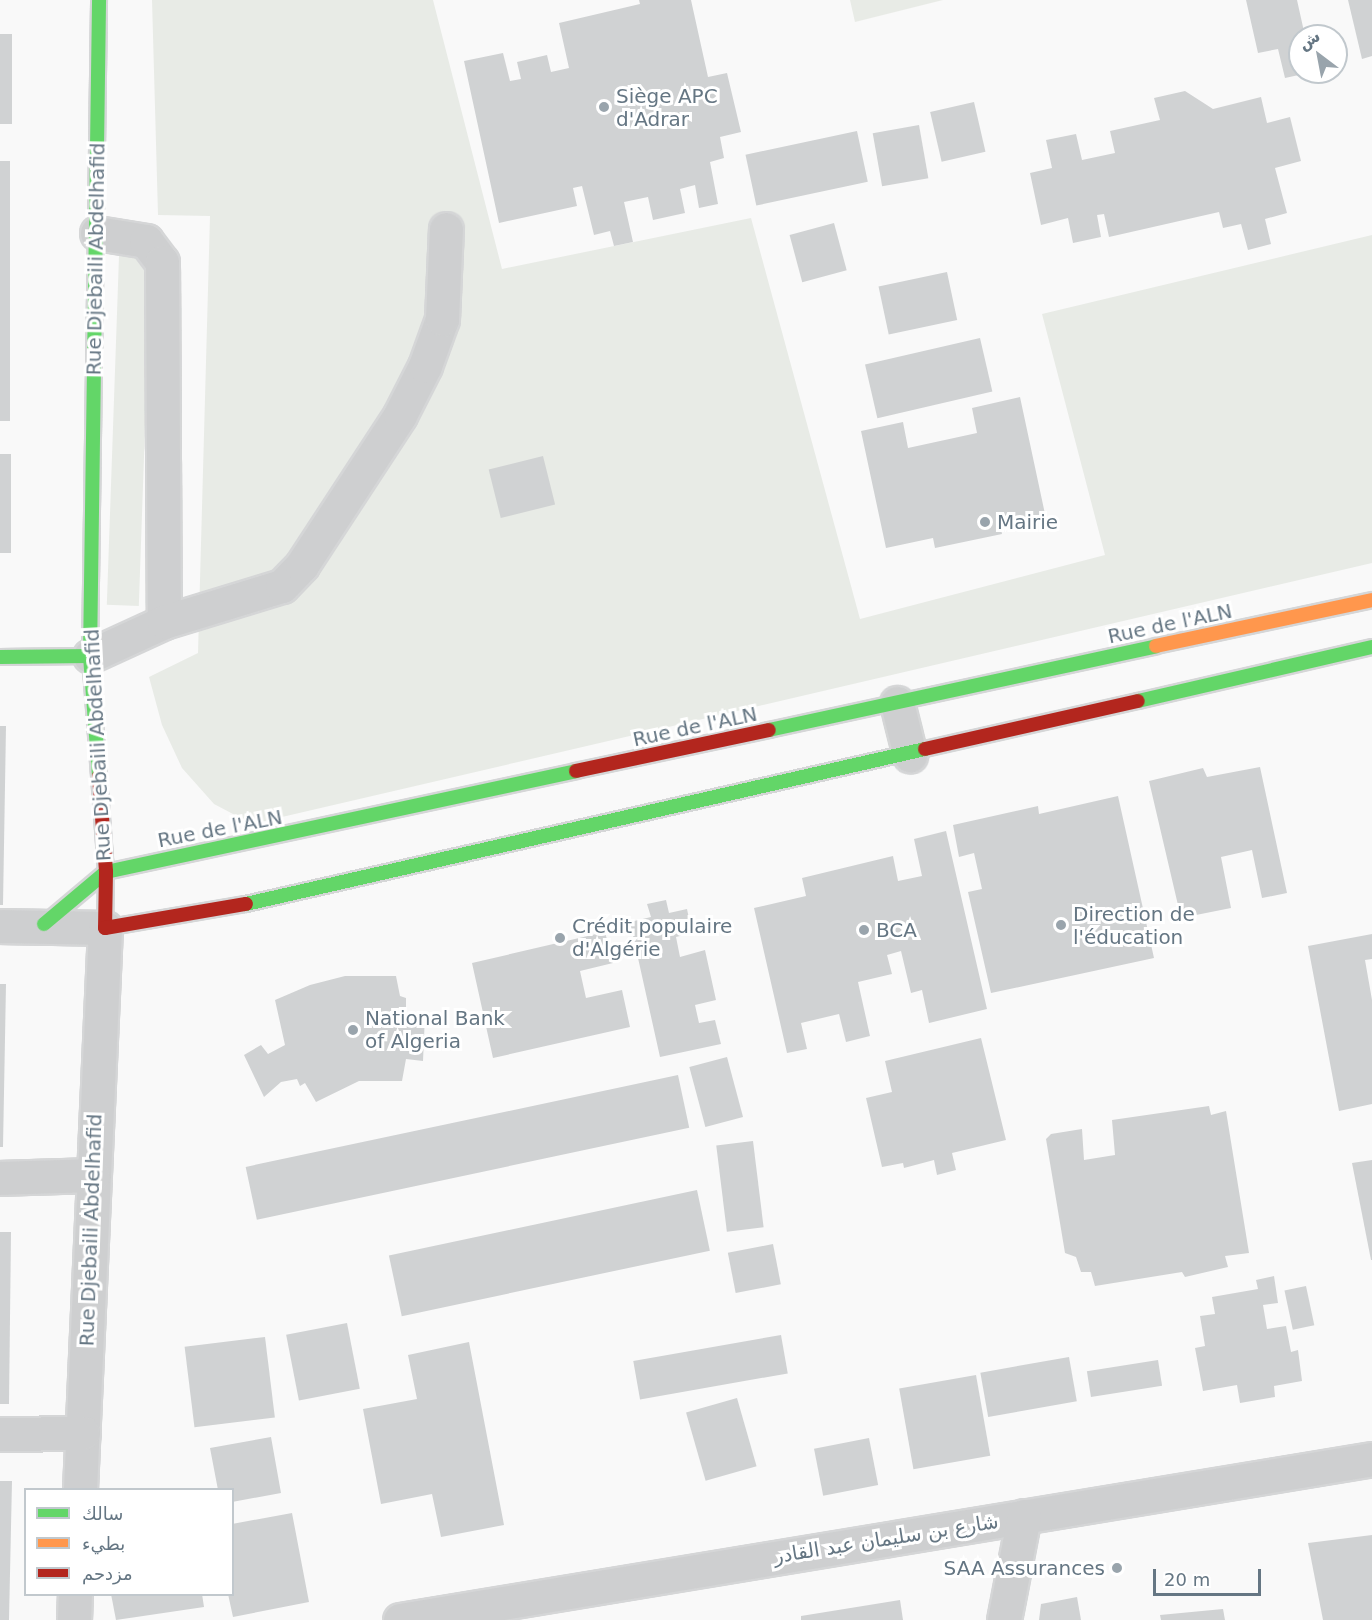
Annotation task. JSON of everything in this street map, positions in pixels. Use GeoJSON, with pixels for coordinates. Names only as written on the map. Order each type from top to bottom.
{"type":"FeatureCollection","features":[{"type":"Feature","properties":{"kind":"street","name":"Rue Djebaili Abdelhafid"},"geometry":{"type":"LineString","coordinates":[[80,1488],[106,872],[90,656],[98,233],[99,0]]}},
{"type":"Feature","properties":{"kind":"street"},"geometry":{"type":"LineString","coordinates":[[0,657],[90,656],[164,622],[261,595],[282,586],[302,565],[400,415],[425,366],[442,319],[446,229]]}},
{"type":"Feature","properties":{"kind":"street"},"geometry":{"type":"LineString","coordinates":[[98,233],[146,242],[162,262],[164,622]]}},
{"type":"Feature","properties":{"kind":"street","name":"Rue de l'ALN"},"geometry":{"type":"LineString","coordinates":[[44,924],[106,872],[1372,600]]}},
{"type":"Feature","properties":{"kind":"street"},"geometry":{"type":"LineString","coordinates":[[0,926],[44,924],[105,928],[231,908],[910,755],[1372,647]]}},
{"type":"Feature","properties":{"kind":"street"},"geometry":{"type":"LineString","coordinates":[[897,703],[910,755]]}},
{"type":"Feature","properties":{"kind":"street"},"geometry":{"type":"LineString","coordinates":[[0,1178],[93,1175]]}},
{"type":"Feature","properties":{"kind":"street"},"geometry":{"type":"LineString","coordinates":[[0,1434],[83,1433]]}},
{"type":"Feature","properties":{"kind":"street","name":"شارع بن سليمان عبد القادر"},"geometry":{"type":"LineString","coordinates":[[400,1620],[1372,1459]]}},
{"type":"Feature","properties":{"kind":"street"},"geometry":{"type":"LineString","coordinates":[[1004,1620],[1024,1516]]}},
{"type":"Feature","properties":{"kind":"street"},"geometry":{"type":"LineString","coordinates":[[74,1620],[75,1596]]}},
{"type":"Feature","properties":{"kind":"shaded area"},"geometry":{"type":"Polygon","coordinates":[[[152,0],[433,0],[502,269],[751,218],[860,619],[1105,555],[1042,314],[1372,235],[1372,563],[252,824],[214,804],[182,768],[162,725],[149,677],[198,653],[210,216],[158,215],[152,0]]]}},
{"type":"Feature","properties":{"kind":"shaded area"},"geometry":{"type":"Polygon","coordinates":[[[850,0],[943,0],[855,22],[850,0]]]}},
{"type":"Feature","properties":{"kind":"shaded area"},"geometry":{"type":"Polygon","coordinates":[[[119,256],[151,257],[139,606],[107,605],[119,256]]]}},
{"type":"Feature","properties":{"kind":"building","name":"Siège APC d'Adrar"},"geometry":{"type":"Polygon","coordinates":[[[639,0],[691,0],[708,77],[727,73],[741,132],[720,137],[724,158],[710,162],[718,204],[699,208],[695,185],[680,189],[685,213],[653,220],[648,197],[624,202],[633,242],[614,246],[610,231],[594,235],[582,186],[573,188],[577,206],[499,223],[464,61],[503,53],[510,81],[521,79],[517,62],[547,55],[551,72],[569,68],[559,23],[640,4],[639,0]]]}},
{"type":"Feature","properties":{"kind":"building"},"geometry":{"type":"Polygon","coordinates":[[[1246,0],[1297,0],[1302,24],[1288,24],[1288,77],[1285,78],[1278,49],[1258,53],[1246,0]]]}},
{"type":"Feature","properties":{"kind":"building"},"geometry":{"type":"Polygon","coordinates":[[[1348,0],[1372,0],[1372,56],[1362,59],[1348,0]]]}},
{"type":"Feature","properties":{"kind":"building"},"geometry":{"type":"Polygon","coordinates":[[[0,34],[12,34],[12,124],[0,124],[0,34]]]}},
{"type":"Feature","properties":{"kind":"building"},"geometry":{"type":"Polygon","coordinates":[[[1185,91],[1213,109],[1261,97],[1267,123],[1290,117],[1301,161],[1275,168],[1287,213],[1265,219],[1271,244],[1248,250],[1241,224],[1223,228],[1219,212],[1109,237],[1104,214],[1097,215],[1101,237],[1073,243],[1068,218],[1041,225],[1030,173],[1052,168],[1046,140],[1076,134],[1082,160],[1115,153],[1110,131],[1160,120],[1154,98],[1185,91]]]}},
{"type":"Feature","properties":{"kind":"building"},"geometry":{"type":"Polygon","coordinates":[[[974,102],[985,152],[942,162],[930,112],[974,102]]]}},
{"type":"Feature","properties":{"kind":"building"},"geometry":{"type":"Polygon","coordinates":[[[919,125],[928,178],[882,186],[873,133],[919,125]]]}},
{"type":"Feature","properties":{"kind":"building"},"geometry":{"type":"Polygon","coordinates":[[[857,131],[868,182],[756,206],[745,155],[857,131]]]}},
{"type":"Feature","properties":{"kind":"building"},"geometry":{"type":"Polygon","coordinates":[[[0,161],[10,161],[10,421],[0,421],[0,161]]]}},
{"type":"Feature","properties":{"kind":"building"},"geometry":{"type":"Polygon","coordinates":[[[834,223],[847,270],[802,282],[790,235],[834,223]]]}},
{"type":"Feature","properties":{"kind":"building"},"geometry":{"type":"Polygon","coordinates":[[[947,272],[957,320],[889,334],[879,287],[947,272]]]}},
{"type":"Feature","properties":{"kind":"building"},"geometry":{"type":"Polygon","coordinates":[[[980,338],[992,392],[877,418],[865,365],[980,338]]]}},
{"type":"Feature","properties":{"kind":"building"},"geometry":{"type":"Polygon","coordinates":[[[1020,397],[1045,514],[1000,524],[1002,534],[935,548],[933,538],[886,548],[861,431],[903,422],[908,448],[977,433],[972,408],[1020,397]]]}},
{"type":"Feature","properties":{"kind":"building"},"geometry":{"type":"Polygon","coordinates":[[[0,454],[11,454],[11,553],[0,553],[0,454]]]}},
{"type":"Feature","properties":{"kind":"building"},"geometry":{"type":"Polygon","coordinates":[[[543,456],[555,505],[501,518],[489,470],[543,456]]]}},
{"type":"Feature","properties":{"kind":"building"},"geometry":{"type":"Polygon","coordinates":[[[0,726],[6,726],[3,905],[0,905],[0,726]]]}},
{"type":"Feature","properties":{"kind":"building"},"geometry":{"type":"Polygon","coordinates":[[[1260,767],[1287,893],[1262,898],[1252,850],[1221,857],[1231,908],[1181,918],[1149,781],[1203,768],[1207,777],[1260,767]]]}},
{"type":"Feature","properties":{"kind":"building","name":"Direction de l'éducation"},"geometry":{"type":"Polygon","coordinates":[[[1118,796],[1154,958],[991,993],[968,892],[982,889],[974,853],[959,857],[953,825],[1038,806],[1039,814],[1118,796]]]}},
{"type":"Feature","properties":{"kind":"building","name":"BCA"},"geometry":{"type":"Polygon","coordinates":[[[946,831],[987,1009],[929,1023],[922,990],[911,993],[901,951],[887,955],[892,974],[858,982],[870,1036],[846,1042],[839,1014],[801,1023],[807,1049],[787,1053],[754,908],[806,896],[802,878],[893,856],[898,881],[922,876],[914,839],[946,831]]]}},
{"type":"Feature","properties":{"kind":"building"},"geometry":{"type":"Polygon","coordinates":[[[666,900],[669,913],[687,909],[692,933],[676,937],[680,957],[705,950],[716,1000],[695,1005],[699,1023],[715,1020],[721,1044],[660,1057],[630,922],[651,917],[647,904],[666,900]]]}},
{"type":"Feature","properties":{"kind":"building"},"geometry":{"type":"Polygon","coordinates":[[[605,932],[613,963],[580,971],[586,998],[622,990],[630,1027],[493,1058],[472,963],[605,932]]]}},
{"type":"Feature","properties":{"kind":"building"},"geometry":{"type":"Polygon","coordinates":[[[1372,934],[1372,959],[1365,960],[1372,1000],[1372,1104],[1339,1111],[1308,946],[1372,934]]]}},
{"type":"Feature","properties":{"kind":"building","name":"National Bank of Algeria"},"geometry":{"type":"Polygon","coordinates":[[[345,976],[396,976],[400,996],[406,998],[406,1015],[425,1015],[423,1061],[406,1059],[402,1081],[359,1081],[316,1102],[305,1083],[300,1086],[297,1079],[281,1082],[264,1097],[244,1055],[261,1045],[268,1054],[285,1045],[275,1000],[310,985],[345,976]]]}},
{"type":"Feature","properties":{"kind":"building"},"geometry":{"type":"Polygon","coordinates":[[[0,984],[6,984],[3,1147],[0,1147],[0,984]]]}},
{"type":"Feature","properties":{"kind":"building"},"geometry":{"type":"Polygon","coordinates":[[[981,1038],[1006,1140],[952,1153],[956,1170],[937,1175],[934,1160],[904,1168],[903,1163],[882,1167],[866,1098],[892,1092],[885,1061],[981,1038]]]}},
{"type":"Feature","properties":{"kind":"building"},"geometry":{"type":"Polygon","coordinates":[[[727,1057],[743,1117],[705,1127],[689,1067],[727,1057]]]}},
{"type":"Feature","properties":{"kind":"building"},"geometry":{"type":"Polygon","coordinates":[[[678,1075],[689,1128],[257,1220],[246,1167],[678,1075]]]}},
{"type":"Feature","properties":{"kind":"building"},"geometry":{"type":"Polygon","coordinates":[[[1209,1106],[1211,1115],[1226,1111],[1249,1253],[1225,1256],[1228,1267],[1185,1277],[1182,1272],[1095,1286],[1091,1272],[1081,1272],[1076,1257],[1065,1253],[1046,1139],[1051,1134],[1082,1129],[1084,1160],[1115,1155],[1112,1120],[1209,1106]]]}},
{"type":"Feature","properties":{"kind":"building"},"geometry":{"type":"Polygon","coordinates":[[[753,1141],[764,1227],[727,1232],[716,1146],[753,1141]]]}},
{"type":"Feature","properties":{"kind":"building"},"geometry":{"type":"Polygon","coordinates":[[[1372,1160],[1372,1260],[1371,1260],[1352,1163],[1372,1160]]]}},
{"type":"Feature","properties":{"kind":"building"},"geometry":{"type":"Polygon","coordinates":[[[697,1190],[710,1251],[402,1316],[389,1255],[697,1190]]]}},
{"type":"Feature","properties":{"kind":"building"},"geometry":{"type":"Polygon","coordinates":[[[0,1232],[11,1232],[9,1404],[0,1404],[0,1232]]]}},
{"type":"Feature","properties":{"kind":"building"},"geometry":{"type":"Polygon","coordinates":[[[773,1244],[781,1284],[736,1293],[728,1253],[773,1244]]]}},
{"type":"Feature","properties":{"kind":"building"},"geometry":{"type":"Polygon","coordinates":[[[1274,1276],[1278,1303],[1263,1305],[1267,1329],[1286,1326],[1291,1352],[1298,1350],[1302,1381],[1274,1386],[1275,1397],[1240,1403],[1237,1385],[1203,1391],[1195,1348],[1205,1346],[1200,1316],[1215,1314],[1212,1297],[1258,1289],[1256,1280],[1274,1276]]]}},
{"type":"Feature","properties":{"kind":"building"},"geometry":{"type":"Polygon","coordinates":[[[1306,1286],[1314,1325],[1293,1330],[1284,1291],[1306,1286]]]}},
{"type":"Feature","properties":{"kind":"building"},"geometry":{"type":"Polygon","coordinates":[[[347,1323],[360,1389],[299,1401],[286,1335],[347,1323]]]}},
{"type":"Feature","properties":{"kind":"building"},"geometry":{"type":"Polygon","coordinates":[[[781,1335],[788,1373],[640,1399],[633,1361],[781,1335]]]}},
{"type":"Feature","properties":{"kind":"building"},"geometry":{"type":"Polygon","coordinates":[[[265,1337],[275,1417],[194,1427],[185,1347],[265,1337]]]}},
{"type":"Feature","properties":{"kind":"building"},"geometry":{"type":"Polygon","coordinates":[[[469,1342],[504,1525],[441,1537],[432,1494],[381,1504],[363,1409],[417,1399],[408,1355],[469,1342]]]}},
{"type":"Feature","properties":{"kind":"building"},"geometry":{"type":"Polygon","coordinates":[[[1069,1357],[1077,1401],[988,1417],[980,1373],[1069,1357]]]}},
{"type":"Feature","properties":{"kind":"building"},"geometry":{"type":"Polygon","coordinates":[[[1158,1360],[1162,1386],[1091,1397],[1087,1371],[1158,1360]]]}},
{"type":"Feature","properties":{"kind":"building"},"geometry":{"type":"Polygon","coordinates":[[[976,1375],[990,1456],[913,1469],[899,1389],[976,1375]]]}},
{"type":"Feature","properties":{"kind":"building"},"geometry":{"type":"Polygon","coordinates":[[[737,1398],[757,1466],[706,1481],[686,1413],[737,1398]]]}},
{"type":"Feature","properties":{"kind":"building"},"geometry":{"type":"Polygon","coordinates":[[[271,1437],[281,1493],[234,1502],[234,1488],[218,1488],[210,1448],[271,1437]]]}},
{"type":"Feature","properties":{"kind":"building"},"geometry":{"type":"Polygon","coordinates":[[[869,1438],[878,1485],[823,1496],[814,1449],[869,1438]]]}},
{"type":"Feature","properties":{"kind":"building"},"geometry":{"type":"Polygon","coordinates":[[[0,1481],[12,1481],[9,1620],[0,1620],[0,1481]]]}},
{"type":"Feature","properties":{"kind":"building"},"geometry":{"type":"Polygon","coordinates":[[[292,1513],[309,1602],[233,1617],[228,1596],[234,1596],[234,1524],[292,1513]]]}},
{"type":"Feature","properties":{"kind":"building"},"geometry":{"type":"Polygon","coordinates":[[[1372,1535],[1372,1620],[1323,1620],[1308,1543],[1372,1535]]]}},
{"type":"Feature","properties":{"kind":"building"},"geometry":{"type":"Polygon","coordinates":[[[111,1596],[202,1596],[204,1607],[116,1620],[111,1596]]]}},
{"type":"Feature","properties":{"kind":"building"},"geometry":{"type":"Polygon","coordinates":[[[1077,1597],[1081,1620],[1039,1620],[1041,1604],[1077,1597]]]}},
{"type":"Feature","properties":{"kind":"building"},"geometry":{"type":"Polygon","coordinates":[[[900,1600],[903,1620],[801,1620],[801,1616],[900,1600]]]}},
{"type":"Feature","properties":{"kind":"building"},"geometry":{"type":"Polygon","coordinates":[[[1223,1609],[1225,1620],[1161,1620],[1160,1615],[1223,1609]]]}},
{"type":"Feature","properties":{"kind":"traffic: fast"},"geometry":{"type":"LineString","coordinates":[[99,0],[90,656],[99,776]]}},
{"type":"Feature","properties":{"kind":"traffic: fast"},"geometry":{"type":"LineString","coordinates":[[769,730],[1156,646]]}},
{"type":"Feature","properties":{"kind":"traffic: fast"},"geometry":{"type":"LineString","coordinates":[[1138,701],[1372,647]]}},
{"type":"Feature","properties":{"kind":"traffic: fast"},"geometry":{"type":"LineString","coordinates":[[0,657],[90,656]]}},
{"type":"Feature","properties":{"kind":"traffic: fast"},"geometry":{"type":"LineString","coordinates":[[246,904],[925,749]]}},
{"type":"Feature","properties":{"kind":"traffic: fast"},"geometry":{"type":"LineString","coordinates":[[44,924],[106,872],[576,771]]}},
{"type":"Feature","properties":{"kind":"traffic: slow"},"geometry":{"type":"LineString","coordinates":[[1156,646],[1372,600]]}},
{"type":"Feature","properties":{"kind":"traffic: jam"},"geometry":{"type":"LineString","coordinates":[[925,749],[1138,701]]}},
{"type":"Feature","properties":{"kind":"traffic: jam"},"geometry":{"type":"LineString","coordinates":[[576,771],[769,730]]}},
{"type":"Feature","properties":{"kind":"traffic: jam"},"geometry":{"type":"LineString","coordinates":[[99,776],[106,872],[105,928],[246,904]]}},
{"type":"Feature","properties":{"kind":"place","name":"Siège APC d'Adrar"},"geometry":{"type":"Point","coordinates":[604,107]}},
{"type":"Feature","properties":{"kind":"place","name":"Mairie"},"geometry":{"type":"Point","coordinates":[985,522]}},
{"type":"Feature","properties":{"kind":"place","name":"Direction de l'éducation"},"geometry":{"type":"Point","coordinates":[1061,925]}},
{"type":"Feature","properties":{"kind":"place","name":"BCA"},"geometry":{"type":"Point","coordinates":[864,930]}},
{"type":"Feature","properties":{"kind":"place","name":"Crédit populaire d'Algérie"},"geometry":{"type":"Point","coordinates":[560,938]}},
{"type":"Feature","properties":{"kind":"place","name":"National Bank of Algeria"},"geometry":{"type":"Point","coordinates":[353,1030]}},
{"type":"Feature","properties":{"kind":"place","name":"SAA Assurances"},"geometry":{"type":"Point","coordinates":[1117,1568]}}]}
